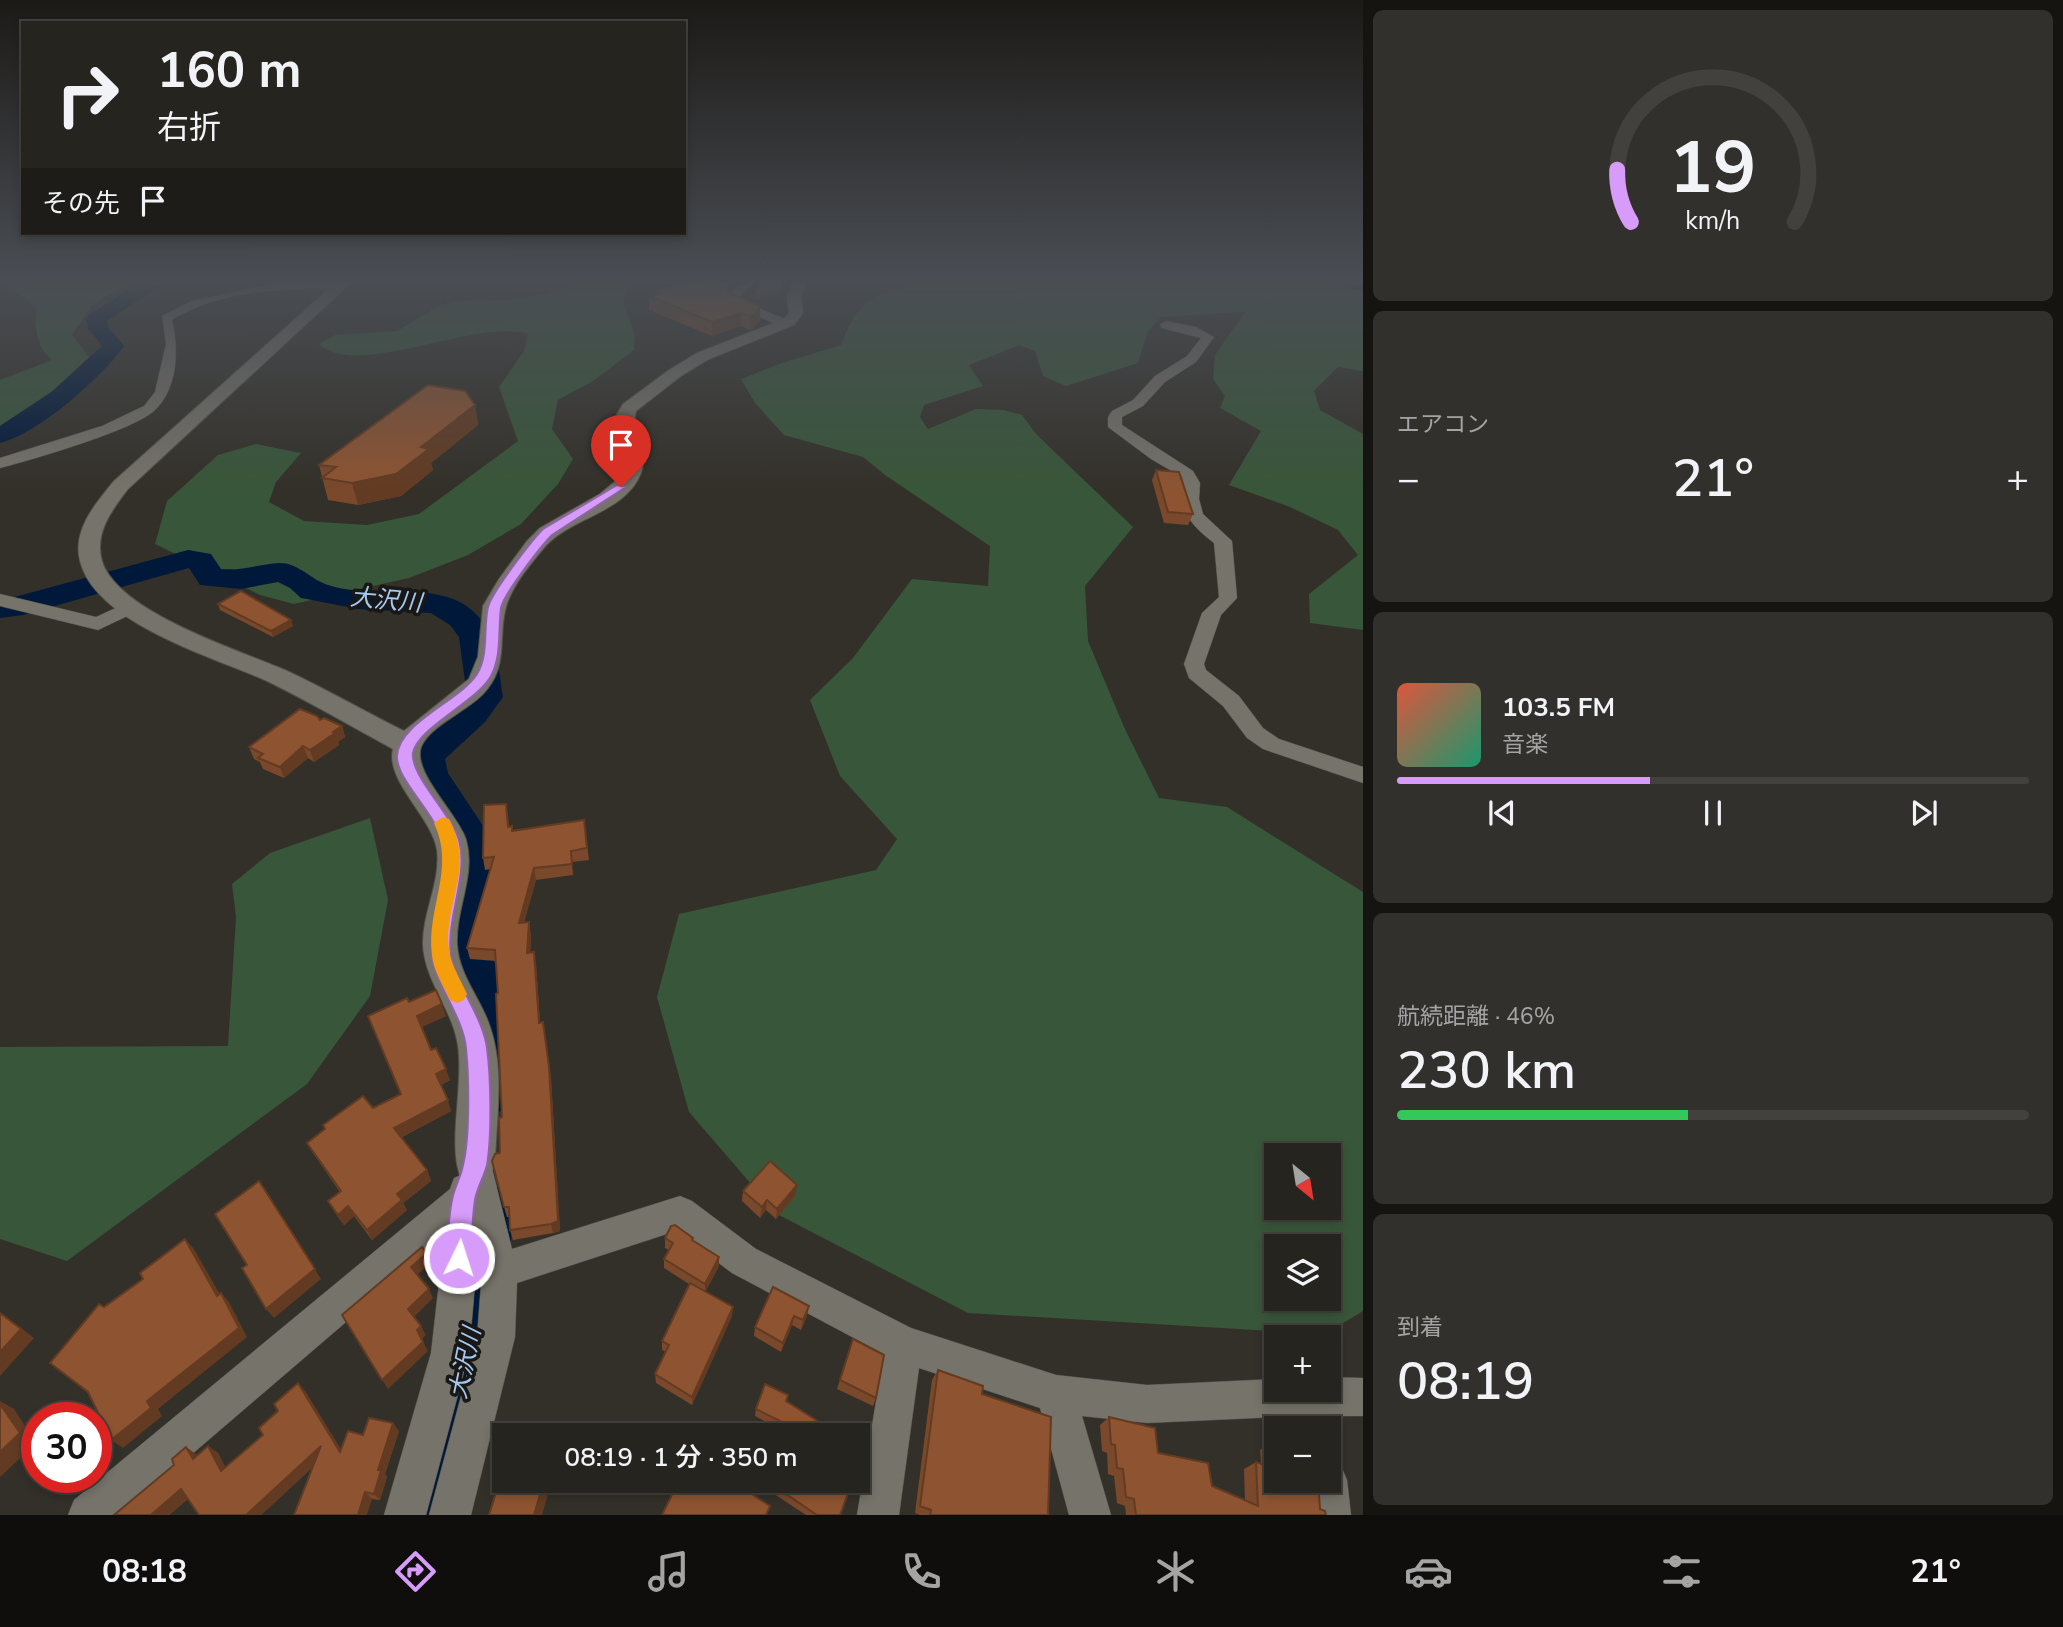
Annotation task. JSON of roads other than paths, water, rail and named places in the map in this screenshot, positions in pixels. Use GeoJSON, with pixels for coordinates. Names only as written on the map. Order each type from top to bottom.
{"type":"FeatureCollection","features":[{"type":"Feature","properties":{"kind":"street"},"geometry":{"type":"LineString","coordinates":[[0,463],[107,429],[149,410],[162,393],[171,350]]}},
{"type":"Feature","properties":{"kind":"street"},"geometry":{"type":"LineString","coordinates":[[269,350],[143,463],[103,507],[94,522],[88,542],[90,558],[97,575],[111,593],[154,621],[276,676],[408,745]]}},
{"type":"Feature","properties":{"kind":"street"},"geometry":{"type":"LineString","coordinates":[[405,1515],[450,1353],[464,1199],[475,1164],[479,1086],[477,1046],[441,958],[440,929],[453,859],[451,840],[440,816],[407,767],[405,755],[408,745],[424,727],[472,690],[484,675],[491,653],[495,604],[538,541],[548,532],[608,497],[628,479],[633,461],[626,414],[629,408],[674,373],[719,350]]}},
{"type":"Feature","properties":{"kind":"street"},"geometry":{"type":"LineString","coordinates":[[1200,350],[1195,359],[1157,380],[1148,395],[1136,405],[1116,414],[1114,418],[1115,427],[1133,438],[1151,455],[1183,470],[1190,477],[1193,486],[1191,503],[1200,520],[1223,541],[1228,598],[1212,613],[1194,664],[1196,673],[1231,701],[1255,733],[1272,744],[1363,775]]}},
{"type":"Feature","properties":{"kind":"street"},"geometry":{"type":"LineString","coordinates":[[8,602],[97,624],[131,607]]}},
{"type":"Feature","properties":{"kind":"street"},"geometry":{"type":"LineString","coordinates":[[450,1515],[496,1338],[500,1271],[475,1164]]}},
{"type":"Feature","properties":{"kind":"street"},"geometry":{"type":"LineString","coordinates":[[89,1515],[464,1199]]}},
{"type":"Feature","properties":{"kind":"street"},"geometry":{"type":"LineString","coordinates":[[500,1271],[680,1213],[744,1261],[904,1344],[1056,1394],[1147,1404],[1320,1412],[1363,1396]]}},
{"type":"Feature","properties":{"kind":"street"},"geometry":{"type":"LineString","coordinates":[[878,1515],[904,1344]]}},
{"type":"Feature","properties":{"kind":"street"},"geometry":{"type":"LineString","coordinates":[[1056,1394],[1090,1515]]}},
{"type":"Feature","properties":{"kind":"street"},"geometry":{"type":"LineString","coordinates":[[1327,1493],[1330,1515]]}},
{"type":"Feature","properties":{"kind":"waterway","name":"大沢川"},"geometry":{"type":"LineString","coordinates":[[0,436],[61,396],[91,371],[110,350]]}},
{"type":"Feature","properties":{"kind":"waterway","name":"大沢川"},"geometry":{"type":"LineString","coordinates":[[0,608],[12,608],[188,559],[200,560],[211,578],[241,580],[281,572],[301,581],[312,591],[358,599],[438,604],[462,618],[476,636],[485,697],[472,713],[425,756],[429,775],[478,850],[481,871],[464,915],[464,946],[486,994],[493,1022],[490,1091]]}},
{"type":"Feature","properties":{"kind":"waterway","name":"大沢川"},"geometry":{"type":"LineString","coordinates":[[422,1515],[462,1387],[478,1293],[483,1210]]}}]}
